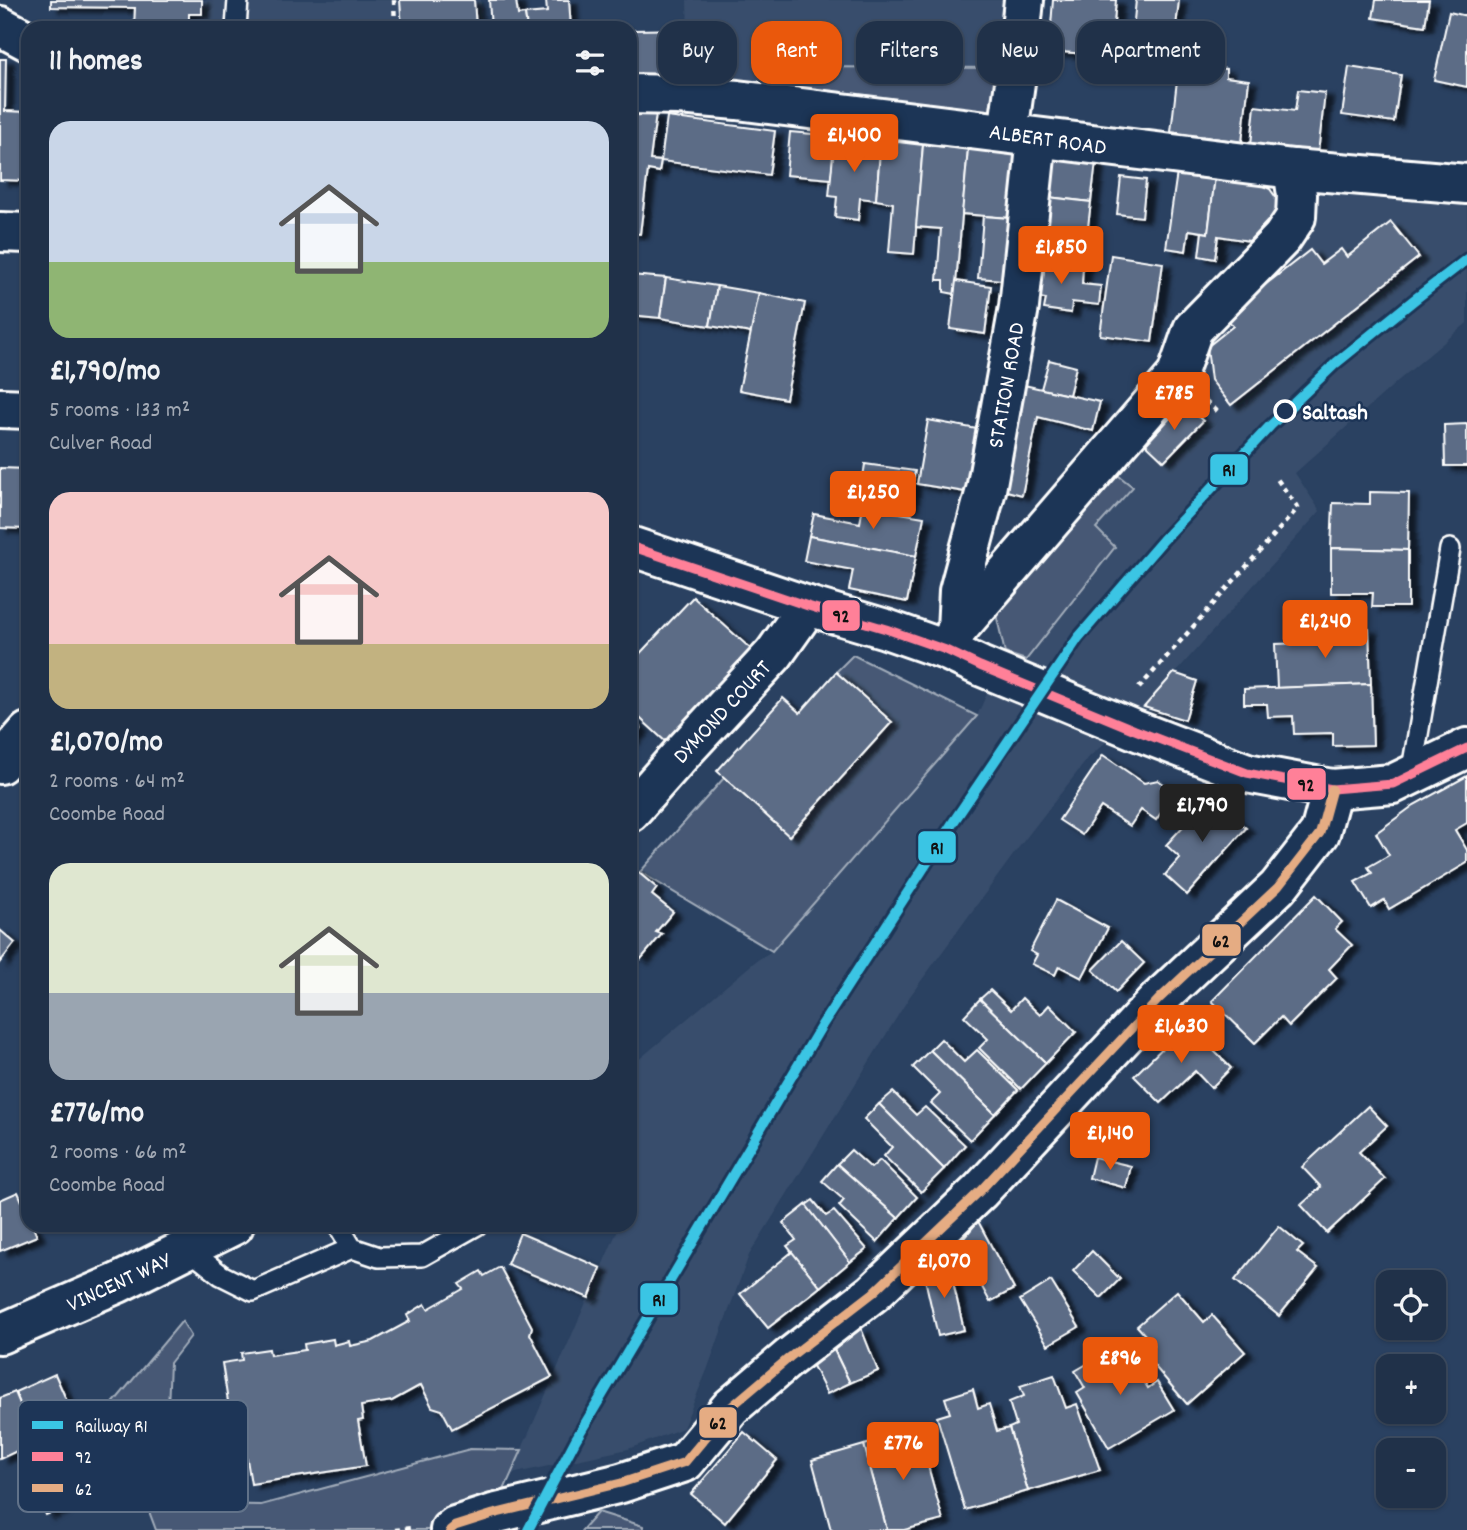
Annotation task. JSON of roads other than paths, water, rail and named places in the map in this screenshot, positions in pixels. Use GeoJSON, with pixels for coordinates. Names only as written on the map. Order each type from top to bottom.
{"type":"FeatureCollection","features":[{"type":"Feature","properties":{"kind":"street","name":"STATION ROAD"},"geometry":{"type":"LineString","coordinates":[[951,640],[959,591],[986,490],[1019,307],[1022,135],[1017,68],[1024,0]]}},
{"type":"Feature","properties":{"kind":"street"},"geometry":{"type":"LineString","coordinates":[[0,26],[21,37]]}},
{"type":"Feature","properties":{"kind":"street","name":"ALBERT ROAD"},"geometry":{"type":"LineString","coordinates":[[637,94],[737,100],[1293,169],[1467,184]]}},
{"type":"Feature","properties":{"kind":"street"},"geometry":{"type":"LineString","coordinates":[[951,640],[1177,375],[1193,329],[1282,238],[1296,217],[1297,195],[1293,169]]}},
{"type":"Feature","properties":{"kind":"street"},"geometry":{"type":"LineString","coordinates":[[0,232],[21,233]]}},
{"type":"Feature","properties":{"kind":"street"},"geometry":{"type":"LineString","coordinates":[[0,408],[21,409]]}},
{"type":"Feature","properties":{"kind":"street"},"geometry":{"type":"LineString","coordinates":[[637,548],[808,606],[886,629],[951,640],[980,666],[1247,773],[1332,789],[1393,784],[1467,748]]}},
{"type":"Feature","properties":{"kind":"street","name":"DYMOND COURT"},"geometry":{"type":"LineString","coordinates":[[637,804],[774,654],[808,606]]}},
{"type":"Feature","properties":{"kind":"street"},"geometry":{"type":"LineString","coordinates":[[0,764],[21,740]]}},
{"type":"Feature","properties":{"kind":"street"},"geometry":{"type":"LineString","coordinates":[[450,1530],[493,1514],[621,1483],[685,1462],[731,1407],[873,1293],[980,1191],[1159,999],[1278,887],[1320,833],[1332,789]]}},
{"type":"Feature","properties":{"kind":"street","name":"VINCENT WAY"},"geometry":{"type":"LineString","coordinates":[[0,1334],[118,1283],[220,1232]]}},
{"type":"Feature","properties":{"kind":"lane"},"geometry":{"type":"LineString","coordinates":[[236,21],[238,0]]}},
{"type":"Feature","properties":{"kind":"lane"},"geometry":{"type":"LineString","coordinates":[[1411,776],[1450,549]]}},
{"type":"Feature","properties":{"kind":"lane"},"geometry":{"type":"LineString","coordinates":[[342,1232],[352,1248],[379,1257],[422,1256],[465,1232]]}},
{"type":"Feature","properties":{"kind":"lane"},"geometry":{"type":"LineString","coordinates":[[187,1248],[221,1275],[253,1291],[352,1248]]}},
{"type":"Feature","properties":{"kind":"rail line","name":"R1"},"geometry":{"type":"LineString","coordinates":[[528,1530],[576,1439],[822,1025],[954,821],[1078,638],[1163,540],[1270,426],[1336,363],[1467,259]]}},
{"type":"Feature","properties":{"kind":"place","name":"Saltash"},"geometry":{"type":"Point","coordinates":[1285,411]}}]}
